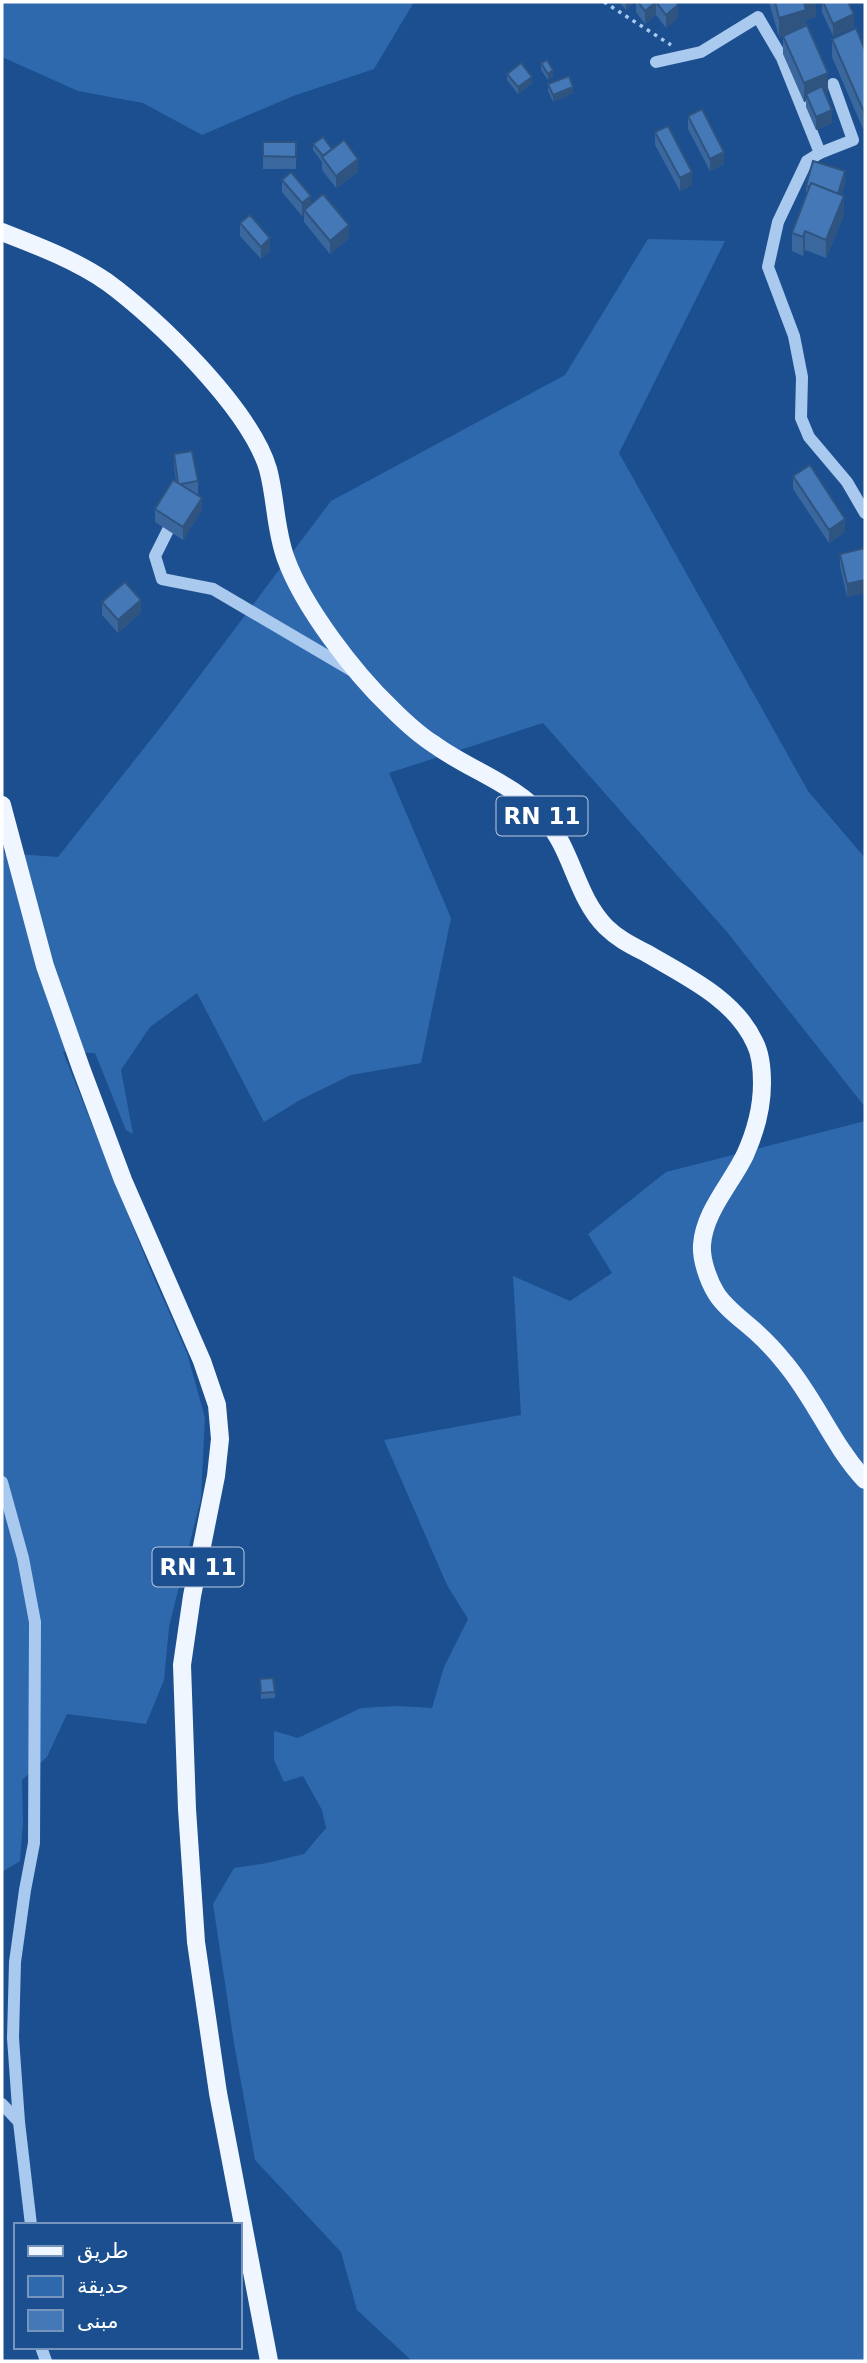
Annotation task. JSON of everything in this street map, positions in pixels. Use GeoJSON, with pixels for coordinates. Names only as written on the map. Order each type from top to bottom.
{"type":"FeatureCollection","features":[{"type":"Feature","properties":{"kind":"main road","name":"RN 11"},"geometry":{"type":"LineString","coordinates":[[2,232],[52,251],[105,281],[155,322],[231,403],[253,437],[267,467],[286,559],[302,595],[363,677],[389,707],[433,745],[508,787],[545,819],[564,847],[589,904],[604,925],[622,940],[709,991],[732,1009],[746,1027],[757,1045],[762,1068],[762,1099],[755,1129],[744,1157],[707,1224],[701,1247],[706,1269],[716,1294],[761,1336],[787,1365],[848,1461],[865,1480]]}},
{"type":"Feature","properties":{"kind":"main road","name":"RN 11"},"geometry":{"type":"LineString","coordinates":[[2,805],[45,966],[81,1068],[123,1180],[202,1362],[217,1405],[220,1439],[216,1476],[192,1596],[182,1665],[187,1809],[196,1942],[216,2079],[269,2361]]}},
{"type":"Feature","properties":{"kind":"street"},"geometry":{"type":"LineString","coordinates":[[656,62],[701,52],[758,17],[782,58],[820,153]]}},
{"type":"Feature","properties":{"kind":"street"},"geometry":{"type":"LineString","coordinates":[[832,83],[853,140],[807,161],[778,222],[768,267],[794,336],[802,377],[801,418],[809,437],[847,482],[865,513]]}},
{"type":"Feature","properties":{"kind":"street"},"geometry":{"type":"LineString","coordinates":[[178,510],[155,556],[162,579],[214,589],[363,677]]}},
{"type":"Feature","properties":{"kind":"street"},"geometry":{"type":"LineString","coordinates":[[2,1482],[23,1558],[35,1622],[34,1843],[15,1962],[13,2038],[31,2223]]}},
{"type":"Feature","properties":{"kind":"street"},"geometry":{"type":"LineString","coordinates":[[2,2104],[19,2122]]}},
{"type":"Feature","properties":{"kind":"path"},"geometry":{"type":"LineString","coordinates":[[604,2],[688,56]]}},
{"type":"Feature","properties":{"kind":"green space"},"geometry":{"type":"Polygon","coordinates":[[[2,2],[414,2],[374,69],[293,96],[202,135],[143,103],[78,91],[2,57],[2,2]]]}},
{"type":"Feature","properties":{"kind":"green space"},"geometry":{"type":"Polygon","coordinates":[[[648,239],[725,241],[619,453],[808,791],[865,858],[865,1107],[727,932],[543,723],[389,773],[451,918],[421,1063],[351,1075],[300,1100],[264,1122],[197,993],[150,1027],[121,1070],[133,1134],[126,1130],[95,1053],[63,1052],[150,1269],[187,1353],[205,1418],[201,1498],[169,1627],[164,1680],[146,1724],[67,1714],[47,1757],[22,1780],[20,1861],[2,1872],[2,853],[58,857],[167,719],[331,501],[565,375],[648,239]]]}},
{"type":"Feature","properties":{"kind":"green space"},"geometry":{"type":"Polygon","coordinates":[[[865,1121],[865,2361],[412,2361],[357,2310],[341,2252],[255,2160],[213,1904],[234,1868],[304,1854],[326,1828],[322,1810],[303,1776],[284,1782],[274,1760],[274,1731],[298,1738],[361,1708],[432,1708],[444,1667],[468,1619],[447,1585],[384,1440],[521,1415],[513,1276],[570,1301],[612,1273],[588,1234],[666,1172],[865,1121]]]}},
{"type":"Feature","properties":{"kind":"building"},"geometry":{"type":"Polygon","coordinates":[[[638,2],[656,2],[645,11],[638,2]]]}},
{"type":"Feature","properties":{"kind":"building"},"geometry":{"type":"Polygon","coordinates":[[[656,2],[676,2],[678,5],[666,15],[656,2]]]}},
{"type":"Feature","properties":{"kind":"building"},"geometry":{"type":"Polygon","coordinates":[[[775,2],[804,2],[806,10],[779,18],[775,2]]]}},
{"type":"Feature","properties":{"kind":"building"},"geometry":{"type":"Polygon","coordinates":[[[823,2],[848,2],[854,14],[833,24],[823,2]]]}},
{"type":"Feature","properties":{"kind":"building"},"geometry":{"type":"Polygon","coordinates":[[[807,25],[828,73],[804,83],[783,36],[807,25]]]}},
{"type":"Feature","properties":{"kind":"building"},"geometry":{"type":"Polygon","coordinates":[[[856,28],[865,50],[863,110],[832,39],[856,28]]]}},
{"type":"Feature","properties":{"kind":"building"},"geometry":{"type":"Polygon","coordinates":[[[547,60],[553,70],[548,74],[541,63],[547,60]]]}},
{"type":"Feature","properties":{"kind":"building"},"geometry":{"type":"Polygon","coordinates":[[[521,63],[532,77],[518,87],[507,74],[521,63]]]}},
{"type":"Feature","properties":{"kind":"building"},"geometry":{"type":"Polygon","coordinates":[[[569,76],[573,87],[553,95],[548,84],[569,76]]]}},
{"type":"Feature","properties":{"kind":"building"},"geometry":{"type":"Polygon","coordinates":[[[822,86],[832,110],[816,117],[806,94],[822,86]]]}},
{"type":"Feature","properties":{"kind":"building"},"geometry":{"type":"Polygon","coordinates":[[[702,109],[724,152],[710,159],[688,116],[702,109]]]}},
{"type":"Feature","properties":{"kind":"building"},"geometry":{"type":"Polygon","coordinates":[[[668,126],[692,172],[680,178],[655,132],[668,126]]]}},
{"type":"Feature","properties":{"kind":"building"},"geometry":{"type":"Polygon","coordinates":[[[323,137],[332,149],[323,156],[313,144],[323,137]]]}},
{"type":"Feature","properties":{"kind":"building"},"geometry":{"type":"Polygon","coordinates":[[[344,140],[358,159],[336,176],[322,157],[344,140]]]}},
{"type":"Feature","properties":{"kind":"building"},"geometry":{"type":"Polygon","coordinates":[[[263,142],[296,142],[296,157],[263,156],[263,142]]]}},
{"type":"Feature","properties":{"kind":"building"},"geometry":{"type":"Polygon","coordinates":[[[813,161],[845,171],[838,194],[811,183],[810,187],[806,186],[813,161]]]}},
{"type":"Feature","properties":{"kind":"building"},"geometry":{"type":"Polygon","coordinates":[[[291,172],[311,196],[302,203],[282,180],[291,172]]]}},
{"type":"Feature","properties":{"kind":"building"},"geometry":{"type":"Polygon","coordinates":[[[811,183],[844,196],[826,240],[805,231],[803,237],[792,233],[811,183]]]}},
{"type":"Feature","properties":{"kind":"building"},"geometry":{"type":"Polygon","coordinates":[[[323,194],[349,225],[330,241],[304,210],[323,194]]]}},
{"type":"Feature","properties":{"kind":"building"},"geometry":{"type":"Polygon","coordinates":[[[250,215],[270,238],[261,247],[240,223],[250,215]]]}},
{"type":"Feature","properties":{"kind":"building"},"geometry":{"type":"Polygon","coordinates":[[[192,451],[198,481],[180,484],[202,498],[183,527],[155,509],[173,480],[178,483],[174,454],[192,451]]]}},
{"type":"Feature","properties":{"kind":"building"},"geometry":{"type":"Polygon","coordinates":[[[810,465],[845,519],[829,530],[793,476],[810,465]]]}},
{"type":"Feature","properties":{"kind":"building"},"geometry":{"type":"Polygon","coordinates":[[[865,548],[865,580],[847,584],[840,554],[865,548]]]}},
{"type":"Feature","properties":{"kind":"building"},"geometry":{"type":"Polygon","coordinates":[[[125,582],[141,600],[118,620],[102,602],[125,582]]]}},
{"type":"Feature","properties":{"kind":"building"},"geometry":{"type":"Polygon","coordinates":[[[273,1678],[275,1692],[261,1693],[260,1679],[273,1678]]]}}]}
